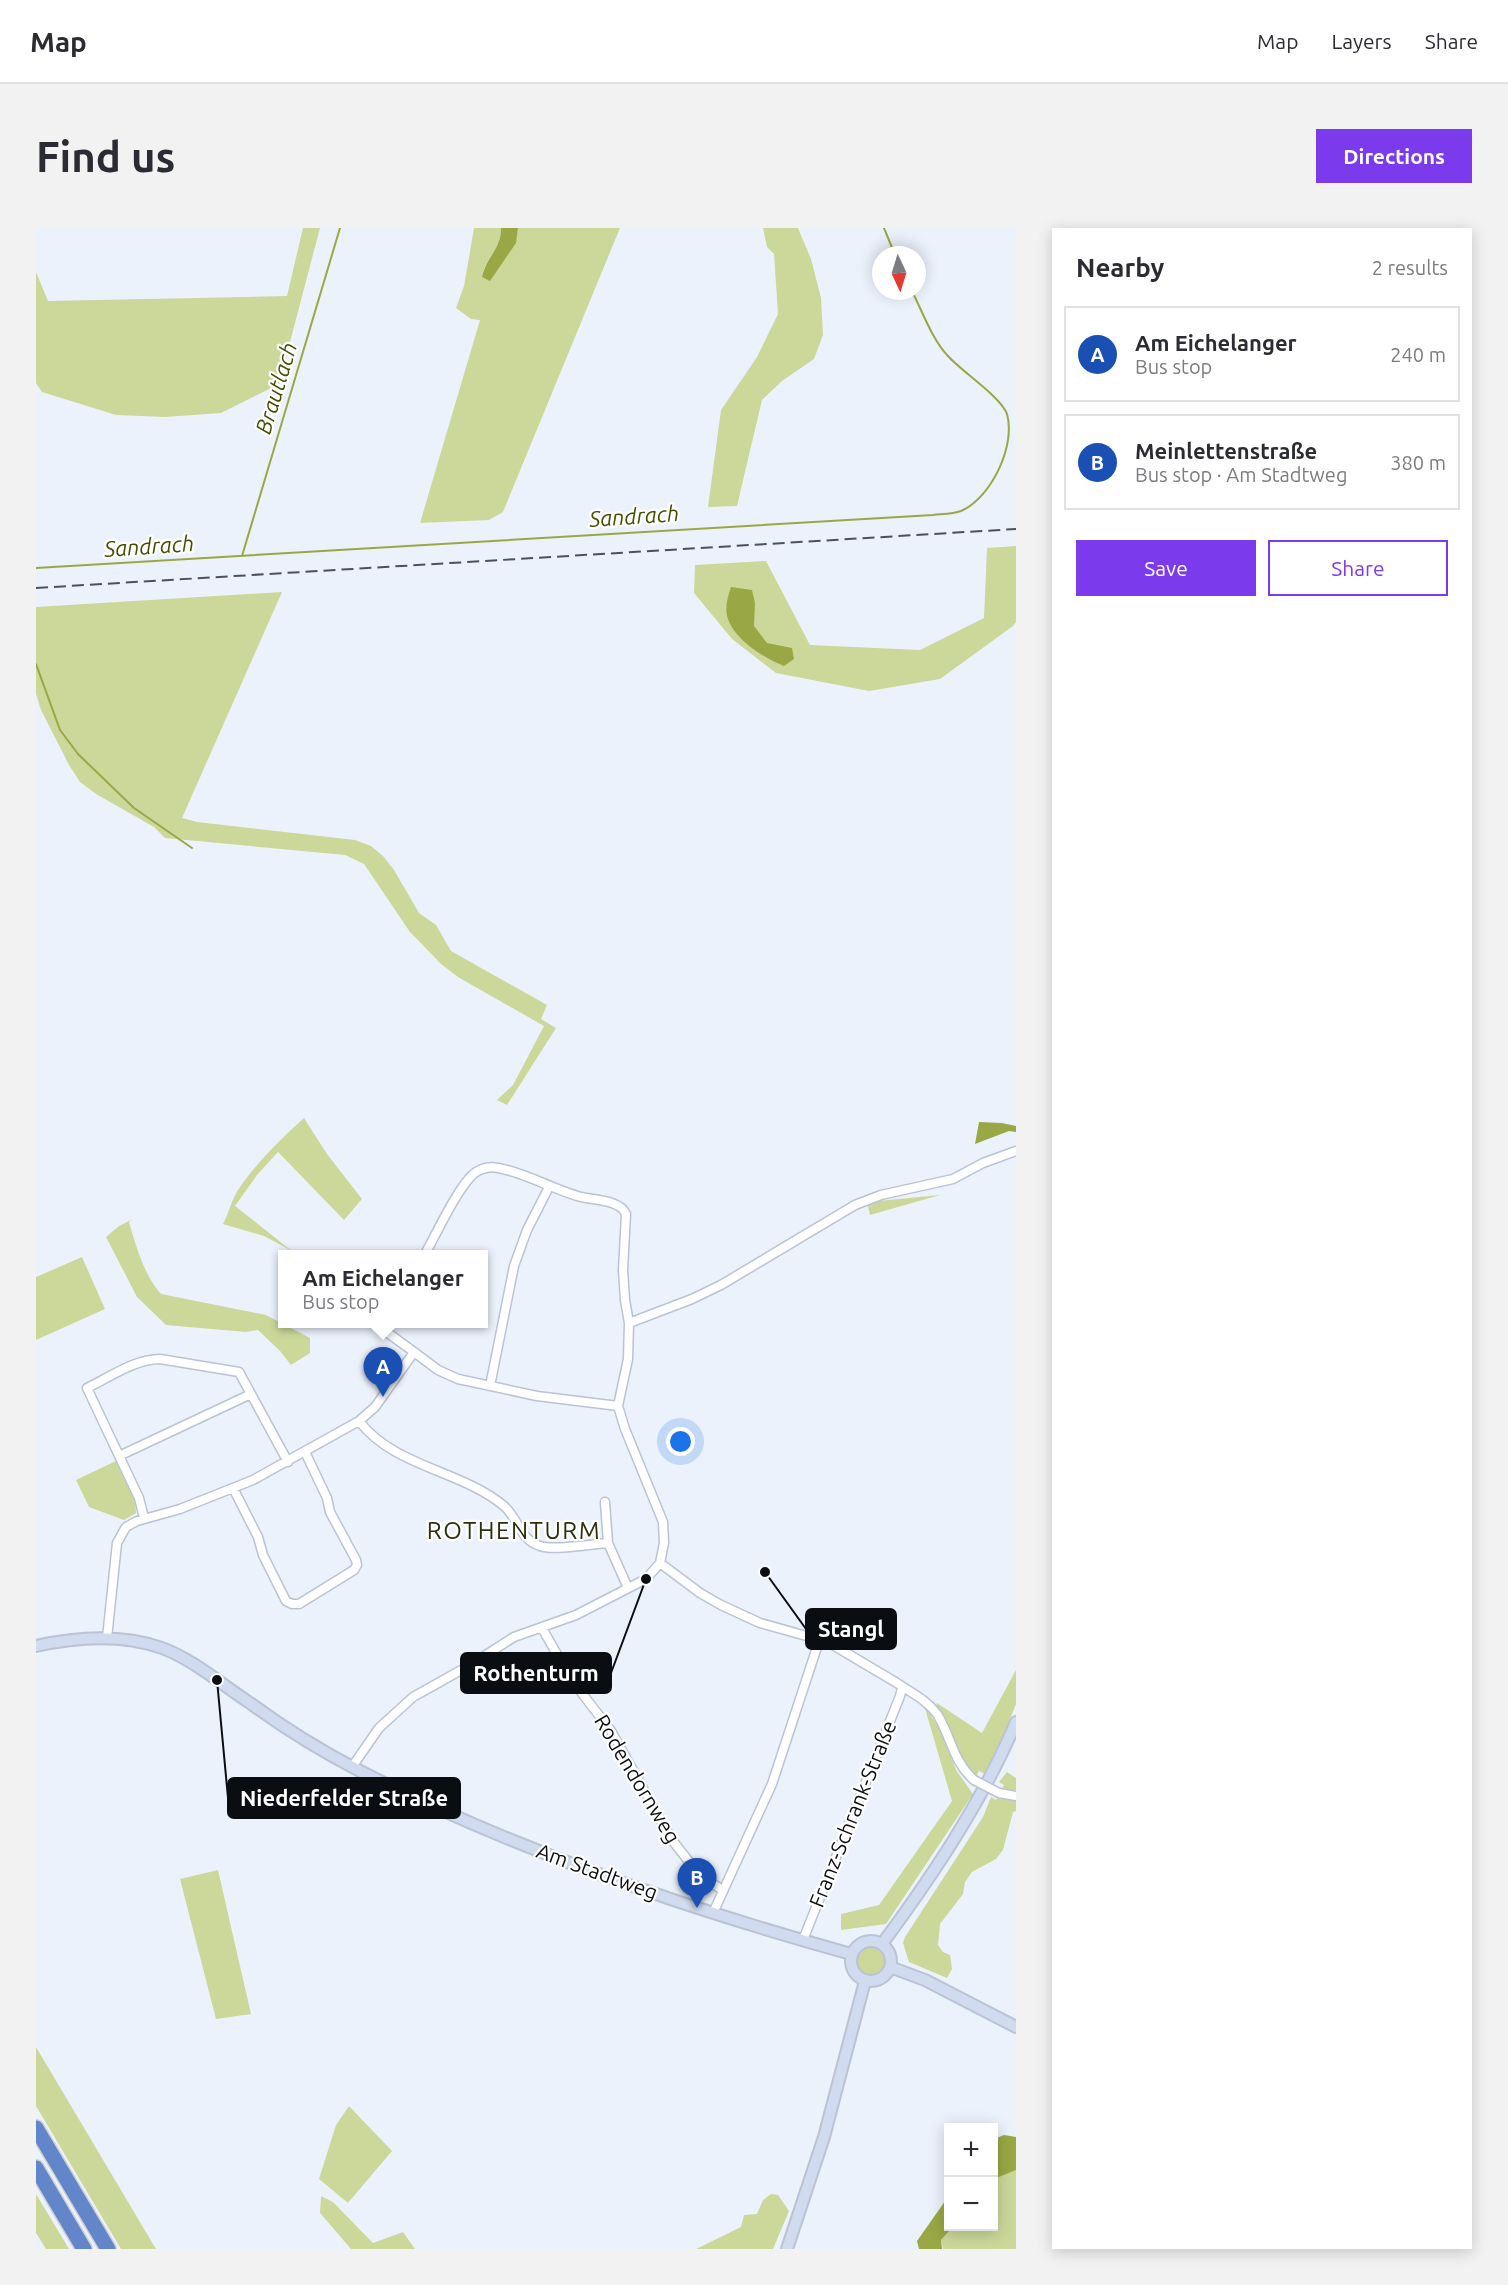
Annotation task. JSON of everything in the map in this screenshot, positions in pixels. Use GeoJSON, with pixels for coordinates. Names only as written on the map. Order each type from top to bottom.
{"type":"FeatureCollection","features":[{"type":"Feature","properties":{"kind":"highway"},"geometry":{"type":"LineString","coordinates":[[36,2128],[108,2249]]}},
{"type":"Feature","properties":{"kind":"highway"},"geometry":{"type":"LineString","coordinates":[[36,2168],[84,2249]]}},
{"type":"Feature","properties":{"kind":"street"},"geometry":{"type":"LineString","coordinates":[[629,1323],[721,1285],[865,1201],[899,1190],[953,1179],[997,1156],[1016,1150]]}},
{"type":"Feature","properties":{"kind":"street"},"geometry":{"type":"LineString","coordinates":[[352,1767],[379,1728],[410,1699],[514,1637],[576,1615],[646,1579],[660,1563],[664,1543],[663,1522],[618,1406],[628,1359],[629,1323],[624,1286],[627,1219],[624,1209],[617,1204],[572,1194],[499,1168],[490,1167],[476,1172],[462,1188],[427,1250]]}},
{"type":"Feature","properties":{"kind":"street"},"geometry":{"type":"LineString","coordinates":[[490,1386],[514,1266],[527,1230],[549,1186]]}},
{"type":"Feature","properties":{"kind":"street"},"geometry":{"type":"LineString","coordinates":[[385,1328],[388,1333],[448,1376],[537,1396],[618,1406]]}},
{"type":"Feature","properties":{"kind":"street"},"geometry":{"type":"LineString","coordinates":[[107,1638],[117,1543],[126,1527],[144,1518],[180,1509],[233,1488],[288,1462],[359,1421],[375,1407],[414,1352]]}},
{"type":"Feature","properties":{"kind":"street"},"geometry":{"type":"LineString","coordinates":[[144,1518],[139,1498],[87,1388],[138,1363],[149,1359],[160,1359],[239,1372],[288,1462]]}},
{"type":"Feature","properties":{"kind":"street"},"geometry":{"type":"LineString","coordinates":[[119,1456],[251,1394]]}},
{"type":"Feature","properties":{"kind":"street"},"geometry":{"type":"LineString","coordinates":[[359,1421],[376,1439],[393,1450],[490,1497],[506,1508],[517,1526],[534,1544],[542,1547],[609,1543]]}},
{"type":"Feature","properties":{"kind":"street"},"geometry":{"type":"LineString","coordinates":[[233,1488],[286,1600],[292,1604],[299,1604],[354,1570],[357,1565],[330,1512],[327,1498],[305,1452]]}},
{"type":"Feature","properties":{"kind":"street"},"geometry":{"type":"LineString","coordinates":[[605,1502],[609,1543],[628,1588]]}},
{"type":"Feature","properties":{"kind":"street"},"geometry":{"type":"LineString","coordinates":[[660,1563],[699,1593],[742,1616],[760,1623],[820,1638],[918,1696],[933,1709],[959,1763],[974,1780],[999,1793],[1016,1796]]}},
{"type":"Feature","properties":{"kind":"street","name":"Rodendornweg"},"geometry":{"type":"LineString","coordinates":[[542,1628],[571,1679],[611,1731],[672,1840],[698,1873],[722,1890]]}},
{"type":"Feature","properties":{"kind":"street","name":"Am Stadtweg"},"geometry":{"type":"LineString","coordinates":[[36,1646],[53,1642],[107,1638],[143,1643],[176,1654],[201,1668],[251,1705],[314,1745],[416,1799],[520,1844],[620,1882],[713,1913],[851,1954]]}},
{"type":"Feature","properties":{"kind":"street"},"geometry":{"type":"LineString","coordinates":[[713,1913],[772,1784],[820,1638]]}},
{"type":"Feature","properties":{"kind":"street","name":"Franz-Schrank-Straße"},"geometry":{"type":"LineString","coordinates":[[802,1940],[902,1688]]}},
{"type":"Feature","properties":{"kind":"street"},"geometry":{"type":"LineString","coordinates":[[882,1944],[966,1820],[1000,1759],[1016,1722]]}},
{"type":"Feature","properties":{"kind":"street"},"geometry":{"type":"LineString","coordinates":[[875,1941],[882,1944],[890,1954],[890,1967],[882,1979],[874,1982],[865,1981],[852,1971],[851,1954],[864,1942],[875,1941]]}},
{"type":"Feature","properties":{"kind":"street"},"geometry":{"type":"LineString","coordinates":[[890,1967],[926,1980],[1016,2027]]}},
{"type":"Feature","properties":{"kind":"street"},"geometry":{"type":"LineString","coordinates":[[787,2249],[824,2137],[865,1981]]}},
{"type":"Feature","properties":{"kind":"shaded area"},"geometry":{"type":"Polygon","coordinates":[[[303,228],[320,228],[279,384],[221,413],[165,417],[116,415],[42,392],[36,383],[36,272],[48,301],[287,296],[303,228]]]}},
{"type":"Feature","properties":{"kind":"shaded area"},"geometry":{"type":"Polygon","coordinates":[[[474,228],[501,228],[499,242],[482,277],[515,243],[518,228],[620,228],[503,512],[489,520],[420,523],[480,320],[471,319],[456,308],[464,286],[474,228]]]}},
{"type":"Feature","properties":{"kind":"shaded area"},"geometry":{"type":"Polygon","coordinates":[[[501,228],[518,228],[516,243],[490,281],[482,277],[499,242],[501,228]]]}},
{"type":"Feature","properties":{"kind":"shaded area"},"geometry":{"type":"Polygon","coordinates":[[[763,228],[798,228],[811,259],[821,298],[823,335],[814,359],[782,381],[762,400],[737,506],[708,507],[721,410],[757,357],[778,314],[774,254],[767,247],[763,228]]]}},
{"type":"Feature","properties":{"kind":"shaded area"},"geometry":{"type":"Polygon","coordinates":[[[1016,546],[1016,622],[1013,626],[940,679],[869,691],[776,673],[732,639],[694,593],[695,565],[766,561],[810,645],[920,650],[984,618],[987,548],[1016,546]]]}},
{"type":"Feature","properties":{"kind":"shaded area"},"geometry":{"type":"Polygon","coordinates":[[[731,587],[752,590],[755,603],[754,626],[767,643],[792,648],[794,659],[784,666],[759,653],[742,640],[730,624],[726,612],[731,587]]]}},
{"type":"Feature","properties":{"kind":"shaded area"},"geometry":{"type":"Polygon","coordinates":[[[282,592],[182,818],[197,822],[355,840],[371,846],[383,856],[394,870],[419,913],[436,925],[451,951],[547,1005],[541,1019],[556,1028],[507,1105],[497,1100],[513,1085],[544,1026],[458,977],[441,964],[410,932],[364,864],[345,855],[165,838],[154,827],[96,794],[80,782],[41,710],[36,694],[36,607],[282,592]]]}},
{"type":"Feature","properties":{"kind":"shaded area"},"geometry":{"type":"Polygon","coordinates":[[[304,1118],[327,1154],[362,1199],[344,1220],[278,1152],[257,1175],[235,1206],[291,1250],[264,1236],[223,1224],[236,1194],[269,1152],[304,1118]]]}},
{"type":"Feature","properties":{"kind":"shaded area"},"geometry":{"type":"Polygon","coordinates":[[[979,1122],[1016,1126],[1016,1132],[1009,1131],[975,1144],[979,1122]]]}},
{"type":"Feature","properties":{"kind":"shaded area"},"geometry":{"type":"Polygon","coordinates":[[[940,1195],[870,1215],[867,1202],[940,1195]]]}},
{"type":"Feature","properties":{"kind":"shaded area"},"geometry":{"type":"Polygon","coordinates":[[[133,1219],[129,1222],[141,1260],[161,1294],[266,1315],[278,1321],[278,1328],[291,1328],[310,1338],[310,1353],[291,1365],[258,1330],[246,1332],[166,1325],[137,1297],[106,1237],[119,1226],[133,1219]]]}},
{"type":"Feature","properties":{"kind":"shaded area"},"geometry":{"type":"Polygon","coordinates":[[[82,1257],[105,1309],[36,1340],[36,1277],[82,1257]]]}},
{"type":"Feature","properties":{"kind":"shaded area"},"geometry":{"type":"Polygon","coordinates":[[[116,1461],[135,1500],[136,1513],[124,1520],[89,1507],[76,1480],[116,1461]]]}},
{"type":"Feature","properties":{"kind":"shaded area"},"geometry":{"type":"Polygon","coordinates":[[[1016,1670],[1016,1704],[985,1774],[979,1771],[976,1776],[963,1764],[936,1707],[937,1703],[982,1733],[1016,1670]]]}},
{"type":"Feature","properties":{"kind":"shaded area"},"geometry":{"type":"Polygon","coordinates":[[[924,1705],[942,1732],[956,1770],[973,1794],[886,1924],[841,1930],[841,1914],[879,1905],[952,1801],[924,1705]]]}},
{"type":"Feature","properties":{"kind":"shaded area"},"geometry":{"type":"Polygon","coordinates":[[[1007,1772],[1016,1778],[1016,1792],[1002,1789],[1004,1785],[999,1782],[1007,1772]]]}},
{"type":"Feature","properties":{"kind":"shaded area"},"geometry":{"type":"Polygon","coordinates":[[[998,1796],[1016,1801],[1016,1811],[1013,1812],[1003,1850],[996,1859],[972,1872],[965,1882],[963,1894],[940,1924],[938,1945],[943,1952],[950,1955],[952,1969],[947,1978],[909,1962],[903,1943],[983,1817],[991,1797],[996,1800],[998,1796]]]}},
{"type":"Feature","properties":{"kind":"shaded area"},"geometry":{"type":"Polygon","coordinates":[[[218,1870],[251,2014],[216,2019],[180,1879],[218,1870]]]}},
{"type":"Feature","properties":{"kind":"shaded area"},"geometry":{"type":"Polygon","coordinates":[[[871,1945],[883,1949],[887,1961],[883,1973],[871,1977],[859,1973],[855,1961],[859,1949],[871,1945]]]}},
{"type":"Feature","properties":{"kind":"shaded area"},"geometry":{"type":"Polygon","coordinates":[[[36,2047],[156,2249],[121,2249],[36,2106],[36,2047]]]}},
{"type":"Feature","properties":{"kind":"shaded area"},"geometry":{"type":"Polygon","coordinates":[[[349,2106],[392,2151],[348,2203],[319,2179],[336,2125],[349,2106]]]}},
{"type":"Feature","properties":{"kind":"shaded area"},"geometry":{"type":"Polygon","coordinates":[[[1004,2135],[1016,2137],[1016,2170],[998,2177],[998,2177],[998,2137],[1004,2135]]]}},
{"type":"Feature","properties":{"kind":"shaded area"},"geometry":{"type":"Polygon","coordinates":[[[1016,2169],[1016,2249],[943,2249],[941,2240],[949,2231],[998,2231],[998,2177],[1016,2169]]]}},
{"type":"Feature","properties":{"kind":"shaded area"},"geometry":{"type":"Polygon","coordinates":[[[36,2194],[69,2249],[46,2249],[36,2233],[36,2194]]]}},
{"type":"Feature","properties":{"kind":"shaded area"},"geometry":{"type":"Polygon","coordinates":[[[771,2194],[778,2195],[789,2211],[773,2249],[696,2249],[741,2227],[744,2215],[757,2214],[763,2200],[771,2194]]]}},
{"type":"Feature","properties":{"kind":"shaded area"},"geometry":{"type":"Polygon","coordinates":[[[321,2196],[333,2202],[373,2243],[403,2232],[415,2249],[351,2249],[320,2213],[321,2196]]]}},
{"type":"Feature","properties":{"kind":"shaded area"},"geometry":{"type":"Polygon","coordinates":[[[944,2203],[944,2231],[949,2231],[941,2240],[942,2249],[919,2249],[917,2241],[944,2203]]]}},
{"type":"Feature","properties":{"kind":"waterway","name":"Brautlach"},"geometry":{"type":"LineString","coordinates":[[242,556],[340,228]]}},
{"type":"Feature","properties":{"kind":"waterway","name":"Sandrach"},"geometry":{"type":"LineString","coordinates":[[884,228],[891,246]]}},
{"type":"Feature","properties":{"kind":"waterway","name":"Sandrach"},"geometry":{"type":"LineString","coordinates":[[36,568],[958,512],[982,495],[999,470],[1008,441],[1007,414],[997,400],[943,350],[916,300]]}},
{"type":"Feature","properties":{"kind":"waterway"},"geometry":{"type":"LineString","coordinates":[[36,664],[60,730],[78,754],[134,808],[192,848]]}},
{"type":"Feature","properties":{"kind":"railway"},"geometry":{"type":"LineString","coordinates":[[36,588],[1016,529]]}},
{"type":"Feature","properties":{"kind":"place","name":"Am Eichelanger"},"geometry":{"type":"Point","coordinates":[383,1397]}},
{"type":"Feature","properties":{"kind":"place","name":"Stangl"},"geometry":{"type":"Point","coordinates":[765,1572]}},
{"type":"Feature","properties":{"kind":"place","name":"Rothenturm"},"geometry":{"type":"Point","coordinates":[646,1579]}},
{"type":"Feature","properties":{"kind":"place","name":"Niederfelder Straße"},"geometry":{"type":"Point","coordinates":[217,1680]}},
{"type":"Feature","properties":{"kind":"place","name":"Meinlettenstraße"},"geometry":{"type":"Point","coordinates":[697,1908]}},
{"type":"Feature","properties":{"kind":"district","name":"ROTHENTURM"},"geometry":{"type":"Point","coordinates":[514,1531]}}]}
